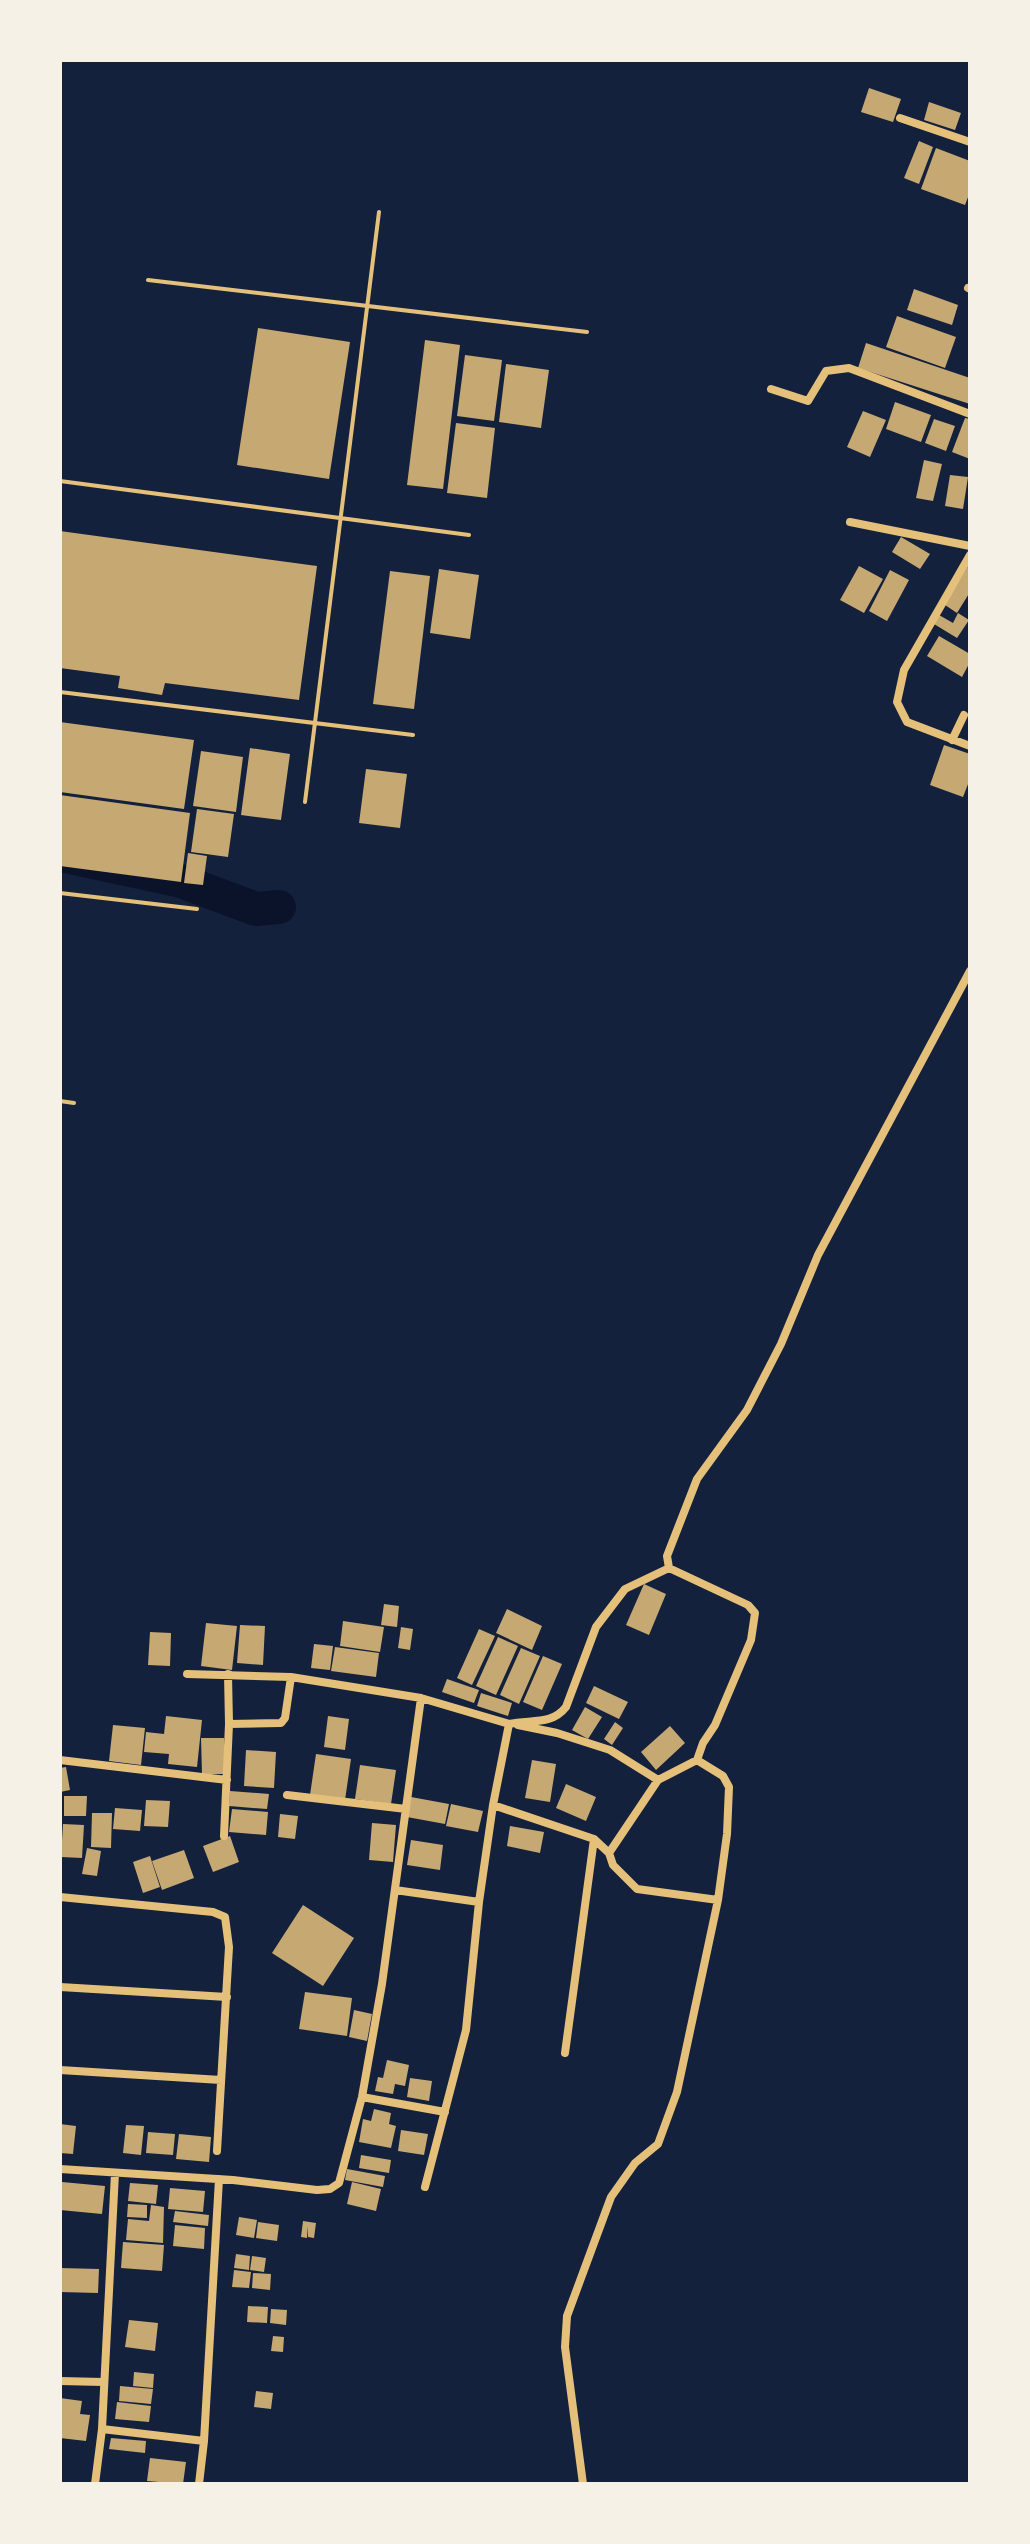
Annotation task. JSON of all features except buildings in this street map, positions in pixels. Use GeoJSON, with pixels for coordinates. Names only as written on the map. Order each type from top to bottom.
{"type":"FeatureCollection","features":[{"type":"Feature","properties":{"kind":"street"},"geometry":{"type":"LineString","coordinates":[[900,118],[970,142]]}},
{"type":"Feature","properties":{"kind":"street"},"geometry":{"type":"LineString","coordinates":[[771,389],[808,401],[826,371],[849,368],[970,414]]}},
{"type":"Feature","properties":{"kind":"street"},"geometry":{"type":"LineString","coordinates":[[850,522],[970,546]]}},
{"type":"Feature","properties":{"kind":"street"},"geometry":{"type":"LineString","coordinates":[[970,555],[904,670],[897,702],[907,722],[970,746]]}},
{"type":"Feature","properties":{"kind":"street"},"geometry":{"type":"LineString","coordinates":[[952,740],[964,715]]}},
{"type":"Feature","properties":{"kind":"street"},"geometry":{"type":"LineString","coordinates":[[669,1568],[667,1556],[697,1479],[747,1410],[781,1344],[818,1255],[970,971]]}},
{"type":"Feature","properties":{"kind":"street"},"geometry":{"type":"LineString","coordinates":[[509,1724],[549,1720],[558,1716],[566,1707],[596,1627],[625,1589],[669,1568]]}},
{"type":"Feature","properties":{"kind":"street"},"geometry":{"type":"LineString","coordinates":[[609,1853],[658,1780],[697,1760],[751,1640],[755,1613],[748,1605],[669,1568]]}},
{"type":"Feature","properties":{"kind":"street"},"geometry":{"type":"LineString","coordinates":[[187,1674],[291,1677],[421,1698],[610,1750],[658,1780]]}},
{"type":"Feature","properties":{"kind":"street"},"geometry":{"type":"LineString","coordinates":[[224,1836],[228,1674]]}},
{"type":"Feature","properties":{"kind":"street"},"geometry":{"type":"LineString","coordinates":[[229,1724],[281,1723],[285,1718],[291,1677]]}},
{"type":"Feature","properties":{"kind":"street"},"geometry":{"type":"LineString","coordinates":[[60,2169],[330,2189],[339,2183],[362,2097],[382,1984],[421,1698]]}},
{"type":"Feature","properties":{"kind":"street"},"geometry":{"type":"LineString","coordinates":[[425,2187],[466,2030],[479,1902],[509,1724]]}},
{"type":"Feature","properties":{"kind":"street"},"geometry":{"type":"LineString","coordinates":[[60,1760],[227,1780]]}},
{"type":"Feature","properties":{"kind":"street"},"geometry":{"type":"LineString","coordinates":[[583,2484],[565,2347],[567,2316],[611,2197],[635,2163],[658,2144],[677,2092],[718,1900],[727,1834],[729,1787],[723,1776],[697,1760]]}},
{"type":"Feature","properties":{"kind":"street"},"geometry":{"type":"LineString","coordinates":[[287,1795],[406,1809]]}},
{"type":"Feature","properties":{"kind":"street"},"geometry":{"type":"LineString","coordinates":[[493,1805],[594,1839],[609,1853],[613,1865],[637,1889],[718,1900]]}},
{"type":"Feature","properties":{"kind":"street"},"geometry":{"type":"LineString","coordinates":[[565,2053],[594,1839]]}},
{"type":"Feature","properties":{"kind":"street"},"geometry":{"type":"LineString","coordinates":[[395,1890],[479,1902]]}},
{"type":"Feature","properties":{"kind":"street"},"geometry":{"type":"LineString","coordinates":[[60,1897],[213,1912],[225,1917],[229,1947],[217,2151]]}},
{"type":"Feature","properties":{"kind":"street"},"geometry":{"type":"LineString","coordinates":[[60,1987],[227,1997]]}},
{"type":"Feature","properties":{"kind":"street"},"geometry":{"type":"LineString","coordinates":[[60,2070],[221,2080]]}},
{"type":"Feature","properties":{"kind":"street"},"geometry":{"type":"LineString","coordinates":[[362,2097],[445,2112]]}},
{"type":"Feature","properties":{"kind":"street"},"geometry":{"type":"LineString","coordinates":[[95,2484],[102,2429],[115,2173]]}},
{"type":"Feature","properties":{"kind":"street"},"geometry":{"type":"LineString","coordinates":[[199,2484],[219,2179]]}},
{"type":"Feature","properties":{"kind":"street"},"geometry":{"type":"LineString","coordinates":[[60,2381],[103,2382]]}},
{"type":"Feature","properties":{"kind":"street"},"geometry":{"type":"LineString","coordinates":[[102,2429],[204,2441]]}},
{"type":"Feature","properties":{"kind":"lane"},"geometry":{"type":"LineString","coordinates":[[305,802],[379,212]]}},
{"type":"Feature","properties":{"kind":"lane"},"geometry":{"type":"LineString","coordinates":[[148,280],[587,332]]}},
{"type":"Feature","properties":{"kind":"lane"},"geometry":{"type":"LineString","coordinates":[[60,481],[469,535]]}},
{"type":"Feature","properties":{"kind":"lane"},"geometry":{"type":"LineString","coordinates":[[60,692],[413,735]]}},
{"type":"Feature","properties":{"kind":"lane"},"geometry":{"type":"LineString","coordinates":[[60,893],[197,909]]}},
{"type":"Feature","properties":{"kind":"lane"},"geometry":{"type":"LineString","coordinates":[[60,1101],[74,1103]]}},
{"type":"Feature","properties":{"kind":"waterway"},"geometry":{"type":"LineString","coordinates":[[60,855],[181,881],[256,909],[279,907]]}}]}
